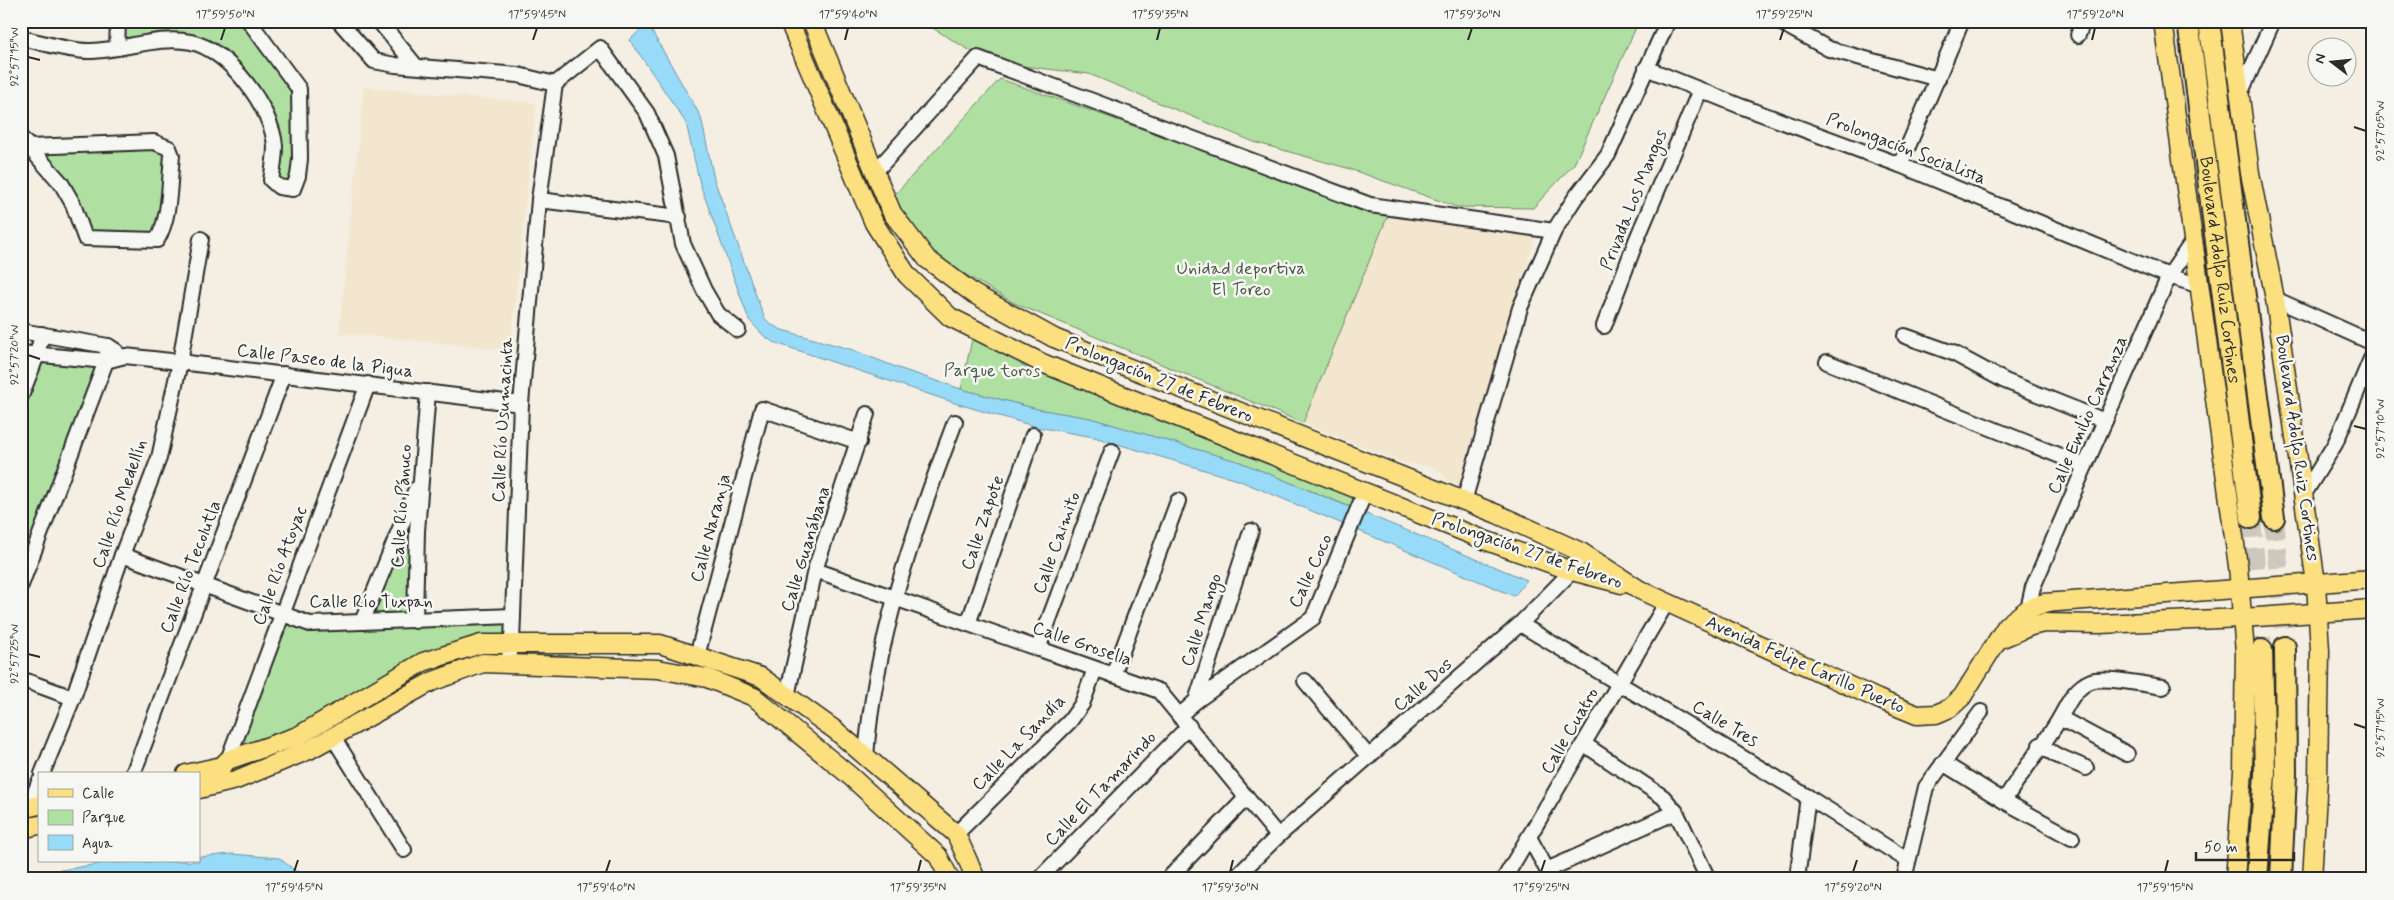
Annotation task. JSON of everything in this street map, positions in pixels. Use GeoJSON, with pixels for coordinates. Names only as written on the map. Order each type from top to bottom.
{"type":"FeatureCollection","features":[{"type":"Feature","properties":{"kind":"highway"},"geometry":{"type":"LineString","coordinates":[[2182,21],[2194,61]]}},
{"type":"Feature","properties":{"kind":"highway","name":"Boulevard Adolfo Ruíz Cortines"},"geometry":{"type":"LineString","coordinates":[[2188,21],[2251,518]]}},
{"type":"Feature","properties":{"kind":"highway","name":"Boulevard Adolfo Ruíz Cortines"},"geometry":{"type":"LineString","coordinates":[[2209,21],[2274,518]]}},
{"type":"Feature","properties":{"kind":"highway"},"geometry":{"type":"LineString","coordinates":[[2213,50],[2217,21]]}},
{"type":"Feature","properties":{"kind":"highway"},"geometry":{"type":"LineString","coordinates":[[2281,879],[2286,775],[2285,647]]}},
{"type":"Feature","properties":{"kind":"highway"},"geometry":{"type":"LineString","coordinates":[[2257,879],[2265,774],[2262,650]]}},
{"type":"Feature","properties":{"kind":"main road","name":"Prolongación 27 de Febrero"},"geometry":{"type":"LineString","coordinates":[[789,21],[874,223],[907,275],[950,317],[1042,363],[1487,541],[1572,570],[1640,590]]}},
{"type":"Feature","properties":{"kind":"main road","name":"Prolongación 27 de Febrero"},"geometry":{"type":"LineString","coordinates":[[812,21],[892,213],[927,259],[974,294],[1054,338],[1464,501],[1580,552],[1640,590]]}},
{"type":"Feature","properties":{"kind":"main road"},"geometry":{"type":"LineString","coordinates":[[2163,21],[2200,286],[2239,588],[2245,653],[2243,771],[2235,879]]}},
{"type":"Feature","properties":{"kind":"main road","name":"Boulevard Adolfo Ruiz Cortines"},"geometry":{"type":"LineString","coordinates":[[2230,21],[2250,173],[2275,299],[2316,583],[2320,651],[2318,777],[2312,879]]}},
{"type":"Feature","properties":{"kind":"main road","name":"Avenida Felipe Carillo Puerto"},"geometry":{"type":"LineString","coordinates":[[1640,590],[1917,715],[1936,714],[1950,708],[1962,697],[2000,639],[2030,618],[2044,603],[2373,579]]}},
{"type":"Feature","properties":{"kind":"main road","name":"Avenida Felipe Carillo Puerto"},"geometry":{"type":"LineString","coordinates":[[2030,618],[2044,623],[2098,624],[2318,614],[2373,609]]}},
{"type":"Feature","properties":{"kind":"main road"},"geometry":{"type":"LineString","coordinates":[[195,772],[222,766],[228,760],[298,736],[423,662],[481,644],[512,642],[660,644],[760,676],[787,696],[866,756],[956,834],[976,879]]}},
{"type":"Feature","properties":{"kind":"main road"},"geometry":{"type":"LineString","coordinates":[[200,789],[236,780],[308,750],[431,682],[482,663],[658,668],[706,678],[754,697],[849,775],[938,856],[950,879]]}},
{"type":"Feature","properties":{"kind":"main road"},"geometry":{"type":"LineString","coordinates":[[21,829],[38,825]]}},
{"type":"Feature","properties":{"kind":"street"},"geometry":{"type":"LineString","coordinates":[[117,48],[118,21]]}},
{"type":"Feature","properties":{"kind":"street"},"geometry":{"type":"LineString","coordinates":[[21,38],[87,51],[161,42],[189,41],[205,46],[228,64],[246,84],[267,115],[275,146],[271,180],[279,187],[292,189],[298,176],[300,159],[299,89],[249,21]]}},
{"type":"Feature","properties":{"kind":"street"},"geometry":{"type":"LineString","coordinates":[[339,21],[374,60],[395,65],[415,65],[518,75],[555,84],[600,48],[647,113],[666,156],[683,244],[704,290],[718,314],[738,330]]}},
{"type":"Feature","properties":{"kind":"street"},"geometry":{"type":"LineString","coordinates":[[379,21],[415,65]]}},
{"type":"Feature","properties":{"kind":"street"},"geometry":{"type":"LineString","coordinates":[[1464,501],[1520,308],[1554,231],[1575,198],[1608,156],[1668,21]]}},
{"type":"Feature","properties":{"kind":"street"},"geometry":{"type":"LineString","coordinates":[[1778,21],[1829,49],[1938,78]]}},
{"type":"Feature","properties":{"kind":"street"},"geometry":{"type":"LineString","coordinates":[[1900,164],[1962,21]]}},
{"type":"Feature","properties":{"kind":"street"},"geometry":{"type":"LineString","coordinates":[[2078,35],[2083,21]]}},
{"type":"Feature","properties":{"kind":"street"},"geometry":{"type":"LineString","coordinates":[[2240,94],[2273,21]]}},
{"type":"Feature","properties":{"kind":"street"},"geometry":{"type":"LineString","coordinates":[[874,173],[978,58],[1370,205],[1554,231]]}},
{"type":"Feature","properties":{"kind":"street","name":"Prolongación Socialista"},"geometry":{"type":"LineString","coordinates":[[1646,68],[1740,106],[1900,164],[2169,276],[2200,286]]}},
{"type":"Feature","properties":{"kind":"street","name":"Calle Río Usumacinta"},"geometry":{"type":"LineString","coordinates":[[508,664],[512,642],[521,404],[539,200],[555,84]]}},
{"type":"Feature","properties":{"kind":"street","name":"Privada Los Mangos"},"geometry":{"type":"LineString","coordinates":[[1604,326],[1636,241],[1700,90]]}},
{"type":"Feature","properties":{"kind":"street"},"geometry":{"type":"LineString","coordinates":[[25,142],[154,142],[169,148],[172,156],[166,213],[163,229],[157,240],[85,238],[73,204],[61,184],[25,142]]}},
{"type":"Feature","properties":{"kind":"street"},"geometry":{"type":"LineString","coordinates":[[539,200],[679,217]]}},
{"type":"Feature","properties":{"kind":"street","name":"Calle Río Medellín"},"geometry":{"type":"LineString","coordinates":[[43,772],[72,698],[122,555],[160,458],[180,362],[202,239]]}},
{"type":"Feature","properties":{"kind":"street","name":"Calle Emilio Carranza"},"geometry":{"type":"LineString","coordinates":[[2030,618],[2034,587],[2085,466],[2169,276],[2193,241]]}},
{"type":"Feature","properties":{"kind":"street"},"geometry":{"type":"LineString","coordinates":[[2275,299],[2373,344]]}},
{"type":"Feature","properties":{"kind":"street","name":"Calle Paseo de la Pigua"},"geometry":{"type":"LineString","coordinates":[[21,331],[108,346],[125,356]]}},
{"type":"Feature","properties":{"kind":"street"},"geometry":{"type":"LineString","coordinates":[[21,396],[37,355],[42,334]]}},
{"type":"Feature","properties":{"kind":"street"},"geometry":{"type":"LineString","coordinates":[[1905,336],[1953,353],[2005,381],[2105,421]]}},
{"type":"Feature","properties":{"kind":"street"},"geometry":{"type":"LineString","coordinates":[[21,585],[106,361],[108,346]]}},
{"type":"Feature","properties":{"kind":"street","name":"Calle Paseo de la Pigua"},"geometry":{"type":"LineString","coordinates":[[21,352],[106,361],[125,356],[521,404]]}},
{"type":"Feature","properties":{"kind":"street"},"geometry":{"type":"LineString","coordinates":[[2304,494],[2335,444],[2373,354]]}},
{"type":"Feature","properties":{"kind":"street"},"geometry":{"type":"LineString","coordinates":[[1827,362],[2085,466]]}},
{"type":"Feature","properties":{"kind":"street","name":"Calle Río Tecolutla"},"geometry":{"type":"LineString","coordinates":[[134,772],[284,374]]}},
{"type":"Feature","properties":{"kind":"street","name":"Calle Río Atoyac"},"geometry":{"type":"LineString","coordinates":[[228,760],[368,384]]}},
{"type":"Feature","properties":{"kind":"street","name":"Calle Río Pánuco"},"geometry":{"type":"LineString","coordinates":[[415,621],[417,531],[428,392]]}},
{"type":"Feature","properties":{"kind":"street","name":"Calle Naranja"},"geometry":{"type":"LineString","coordinates":[[697,656],[762,409],[859,442]]}},
{"type":"Feature","properties":{"kind":"street","name":"Calle Guanábana"},"geometry":{"type":"LineString","coordinates":[[787,696],[815,570],[867,414]]}},
{"type":"Feature","properties":{"kind":"street"},"geometry":{"type":"LineString","coordinates":[[866,756],[870,715],[895,598],[908,553],[954,422]]}},
{"type":"Feature","properties":{"kind":"street","name":"Calle Zapote"},"geometry":{"type":"LineString","coordinates":[[968,624],[1032,435]]}},
{"type":"Feature","properties":{"kind":"street","name":"Calle Caimito"},"geometry":{"type":"LineString","coordinates":[[1038,649],[1112,451]]}},
{"type":"Feature","properties":{"kind":"street"},"geometry":{"type":"LineString","coordinates":[[362,622],[422,473]]}},
{"type":"Feature","properties":{"kind":"street","name":"Calle Coco"},"geometry":{"type":"LineString","coordinates":[[1196,701],[1313,618],[1365,492]]}},
{"type":"Feature","properties":{"kind":"street"},"geometry":{"type":"LineString","coordinates":[[1113,675],[1178,501]]}},
{"type":"Feature","properties":{"kind":"street","name":"Calle Mango"},"geometry":{"type":"LineString","coordinates":[[1196,701],[1251,531]]}},
{"type":"Feature","properties":{"kind":"street","name":"Calle Dos"},"geometry":{"type":"LineString","coordinates":[[1234,879],[1278,836],[1520,624],[1572,570],[1580,552]]}},
{"type":"Feature","properties":{"kind":"street","name":"Calle Río Tuxpan"},"geometry":{"type":"LineString","coordinates":[[122,555],[310,624],[513,616]]}},
{"type":"Feature","properties":{"kind":"street","name":"Calle Grosella"},"geometry":{"type":"LineString","coordinates":[[815,570],[1159,691],[1278,836]]}},
{"type":"Feature","properties":{"kind":"street","name":"Calle Cuatro"},"geometry":{"type":"LineString","coordinates":[[1504,879],[1667,602]]}},
{"type":"Feature","properties":{"kind":"street","name":"Calle Tres"},"geometry":{"type":"LineString","coordinates":[[1520,624],[1620,682],[1907,860]]}},
{"type":"Feature","properties":{"kind":"street","name":"Calle La Sandía"},"geometry":{"type":"LineString","coordinates":[[956,834],[1070,721],[1082,704],[1095,669]]}},
{"type":"Feature","properties":{"kind":"street"},"geometry":{"type":"LineString","coordinates":[[21,679],[72,698]]}},
{"type":"Feature","properties":{"kind":"street"},"geometry":{"type":"LineString","coordinates":[[2004,801],[2060,718],[2067,702],[2075,693],[2093,680],[2163,687]]}},
{"type":"Feature","properties":{"kind":"street"},"geometry":{"type":"LineString","coordinates":[[1306,681],[1369,757]]}},
{"type":"Feature","properties":{"kind":"street"},"geometry":{"type":"LineString","coordinates":[[1184,721],[1196,701]]}},
{"type":"Feature","properties":{"kind":"street"},"geometry":{"type":"LineString","coordinates":[[1904,879],[1907,860],[1926,787],[1981,712]]}},
{"type":"Feature","properties":{"kind":"street"},"geometry":{"type":"LineString","coordinates":[[2060,718],[2127,754]]}},
{"type":"Feature","properties":{"kind":"street","name":"Calle El Tamarindo"},"geometry":{"type":"LineString","coordinates":[[1039,879],[1184,721]]}},
{"type":"Feature","properties":{"kind":"street"},"geometry":{"type":"LineString","coordinates":[[332,737],[404,850]]}},
{"type":"Feature","properties":{"kind":"street"},"geometry":{"type":"LineString","coordinates":[[1584,744],[1663,797],[1676,812],[1708,879]]}},
{"type":"Feature","properties":{"kind":"street"},"geometry":{"type":"LineString","coordinates":[[2040,745],[2056,755],[2086,768]]}},
{"type":"Feature","properties":{"kind":"street"},"geometry":{"type":"LineString","coordinates":[[1943,763],[2004,801],[2072,838]]}},
{"type":"Feature","properties":{"kind":"street"},"geometry":{"type":"LineString","coordinates":[[30,807],[38,785]]}},
{"type":"Feature","properties":{"kind":"street"},"geometry":{"type":"LineString","coordinates":[[1168,879],[1247,797]]}},
{"type":"Feature","properties":{"kind":"street"},"geometry":{"type":"LineString","coordinates":[[1797,879],[1808,797]]}},
{"type":"Feature","properties":{"kind":"street"},"geometry":{"type":"LineString","coordinates":[[1528,837],[1549,874],[1676,812]]}},
{"type":"Feature","properties":{"kind":"shaded area"},"geometry":{"type":"Polygon","coordinates":[[[364,87],[536,103],[510,350],[339,333],[364,87]]]}},
{"type":"Feature","properties":{"kind":"shaded area"},"geometry":{"type":"Polygon","coordinates":[[[1388,215],[1536,235],[1459,484],[1446,480],[1442,473],[1431,466],[1407,464],[1303,423],[1388,215]]]}},
{"type":"Feature","properties":{"kind":"green space"},"geometry":{"type":"Polygon","coordinates":[[[118,21],[249,21],[299,89],[297,178],[279,187],[267,115],[205,46],[117,48],[118,21]]]}},
{"type":"Feature","properties":{"kind":"green space"},"geometry":{"type":"Polygon","coordinates":[[[921,21],[1639,21],[1574,164],[1533,208],[1457,207],[1347,168],[1254,142],[1089,74],[989,62],[921,21]]]}},
{"type":"Feature","properties":{"kind":"green space","name":"Unidad deportiva El Toreo"},"geometry":{"type":"Polygon","coordinates":[[[1000,79],[1388,215],[1303,423],[1014,303],[934,256],[890,200],[1000,79]]]}},
{"type":"Feature","properties":{"kind":"green space"},"geometry":{"type":"Polygon","coordinates":[[[29,147],[169,148],[157,240],[85,238],[73,204],[29,147]]]}},
{"type":"Feature","properties":{"kind":"green space","name":"Parque toros"},"geometry":{"type":"Polygon","coordinates":[[[973,335],[1365,492],[1358,510],[1240,462],[1090,418],[1037,409],[961,389],[973,335]]]}},
{"type":"Feature","properties":{"kind":"green space"},"geometry":{"type":"Polygon","coordinates":[[[37,355],[106,361],[21,585],[21,395],[37,355]]]}},
{"type":"Feature","properties":{"kind":"green space"},"geometry":{"type":"Polygon","coordinates":[[[422,473],[415,621],[513,616],[512,642],[423,662],[298,736],[228,760],[282,613],[310,624],[362,622],[422,473]]]}},
{"type":"Feature","properties":{"kind":"water"},"geometry":{"type":"Polygon","coordinates":[[[647,23],[701,117],[714,179],[764,317],[770,324],[782,330],[853,350],[901,369],[961,389],[1037,409],[1090,418],[1240,462],[1527,580],[1514,596],[1238,480],[1094,437],[1037,427],[958,404],[773,342],[764,336],[749,320],[700,184],[686,123],[630,40],[647,23]]]}},
{"type":"Feature","properties":{"kind":"water"},"geometry":{"type":"Polygon","coordinates":[[[232,854],[279,858],[306,879],[21,879],[36,874],[105,863],[200,862],[200,857],[232,854]]]}},
{"type":"Feature","properties":{"kind":"tunnel"},"geometry":{"type":"LineString","coordinates":[[2251,518],[2262,650]]}},
{"type":"Feature","properties":{"kind":"tunnel"},"geometry":{"type":"LineString","coordinates":[[2274,518],[2285,647]]}}]}
